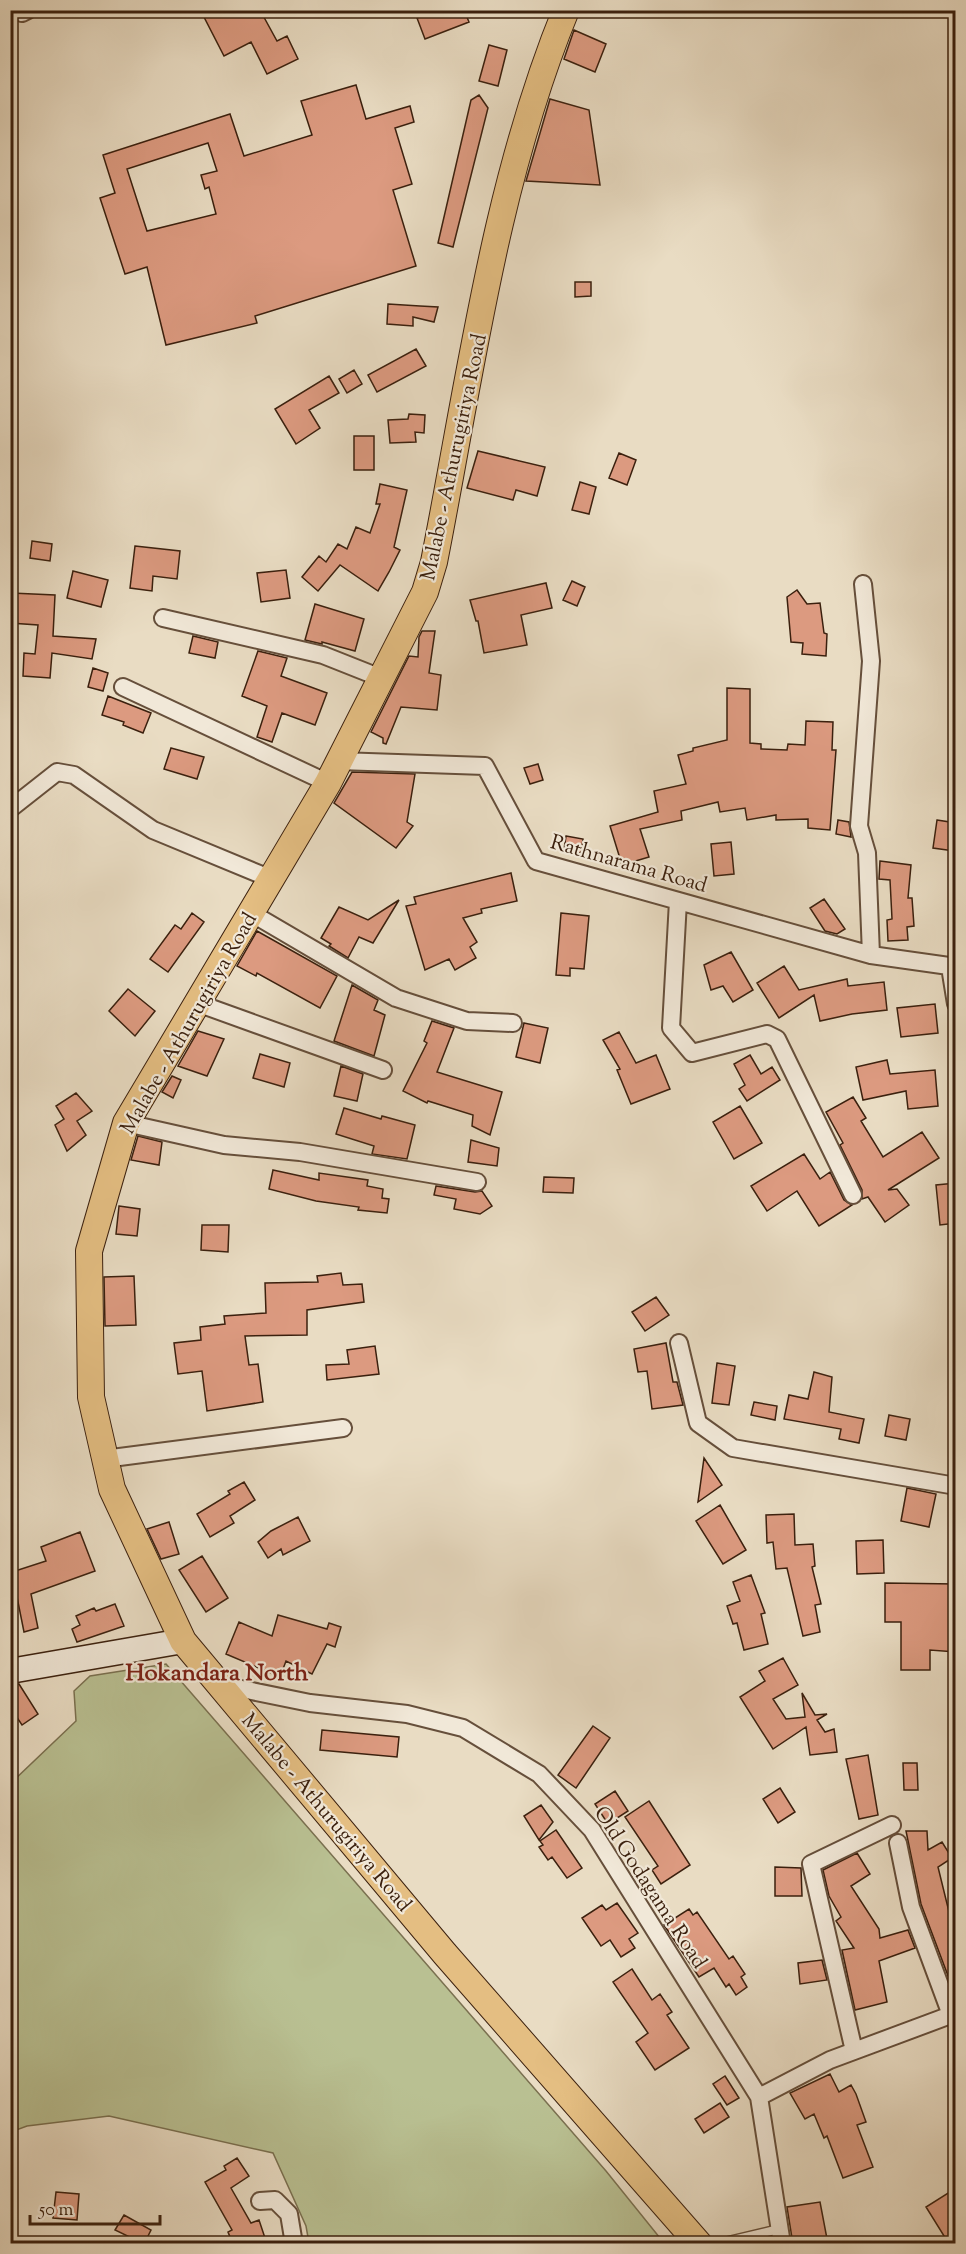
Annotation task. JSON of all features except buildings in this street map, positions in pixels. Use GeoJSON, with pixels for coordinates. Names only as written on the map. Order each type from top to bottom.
{"type":"FeatureCollection","features":[{"type":"Feature","properties":{"kind":"main road","name":"Malabe - Athurugiriya Road"},"geometry":{"type":"LineString","coordinates":[[566,10],[551,47],[523,134],[499,228],[434,562],[425,592],[334,772],[269,878],[251,913],[126,1123],[89,1251],[91,1396],[112,1489],[183,1641],[445,1954],[699,2244]]}},
{"type":"Feature","properties":{"kind":"street"},"geometry":{"type":"LineString","coordinates":[[21,10],[22,13],[28,10]]}},
{"type":"Feature","properties":{"kind":"street"},"geometry":{"type":"LineString","coordinates":[[863,584],[871,662],[859,826],[867,853],[870,955]]}},
{"type":"Feature","properties":{"kind":"street"},"geometry":{"type":"LineString","coordinates":[[163,618],[323,656],[381,678]]}},
{"type":"Feature","properties":{"kind":"street"},"geometry":{"type":"LineString","coordinates":[[123,687],[334,772]]}},
{"type":"Feature","properties":{"kind":"street","name":"Rathnarama Road"},"geometry":{"type":"LineString","coordinates":[[334,772],[485,766],[536,861],[870,955],[953,967]]}},
{"type":"Feature","properties":{"kind":"street"},"geometry":{"type":"LineString","coordinates":[[10,809],[57,772],[74,775],[153,830],[269,878]]}},
{"type":"Feature","properties":{"kind":"street"},"geometry":{"type":"LineString","coordinates":[[678,901],[671,1028],[692,1053],[767,1034],[777,1039],[853,1195]]}},
{"type":"Feature","properties":{"kind":"street"},"geometry":{"type":"LineString","coordinates":[[251,913],[396,998],[467,1021],[513,1023]]}},
{"type":"Feature","properties":{"kind":"street"},"geometry":{"type":"LineString","coordinates":[[953,967],[956,1004]]}},
{"type":"Feature","properties":{"kind":"street"},"geometry":{"type":"LineString","coordinates":[[197,1003],[383,1070]]}},
{"type":"Feature","properties":{"kind":"street"},"geometry":{"type":"LineString","coordinates":[[126,1123],[224,1145],[300,1152],[477,1182]]}},
{"type":"Feature","properties":{"kind":"street"},"geometry":{"type":"LineString","coordinates":[[678,1343],[698,1423],[733,1448],[956,1486]]}},
{"type":"Feature","properties":{"kind":"street"},"geometry":{"type":"LineString","coordinates":[[105,1459],[343,1428]]}},
{"type":"Feature","properties":{"kind":"street"},"geometry":{"type":"LineString","coordinates":[[10,1671],[183,1641]]}},
{"type":"Feature","properties":{"kind":"street","name":"Old Godagama Road"},"geometry":{"type":"LineString","coordinates":[[222,1685],[310,1703],[407,1714],[463,1728],[539,1774],[592,1830],[759,2097],[781,2236]]}},
{"type":"Feature","properties":{"kind":"street"},"geometry":{"type":"LineString","coordinates":[[854,2051],[811,1864],[892,1825]]}},
{"type":"Feature","properties":{"kind":"street"},"geometry":{"type":"LineString","coordinates":[[759,2097],[830,2060],[953,2014],[911,1907],[898,1843]]}},
{"type":"Feature","properties":{"kind":"street"},"geometry":{"type":"LineString","coordinates":[[260,2201],[275,2200],[289,2214],[294,2244]]}},
{"type":"Feature","properties":{"kind":"lane"},"geometry":{"type":"LineString","coordinates":[[716,2244],[781,2236]]}},
{"type":"Feature","properties":{"kind":"green space"},"geometry":{"type":"Polygon","coordinates":[[[166,1664],[606,2171],[664,2243],[309,2243],[306,2226],[273,2153],[109,2116],[27,2126],[11,2132],[11,1783],[76,1721],[74,1691],[90,1676],[166,1664]]]}},
{"type":"Feature","properties":{"kind":"district","name":"Hokandara North"},"geometry":{"type":"Point","coordinates":[217,1672]}}]}
